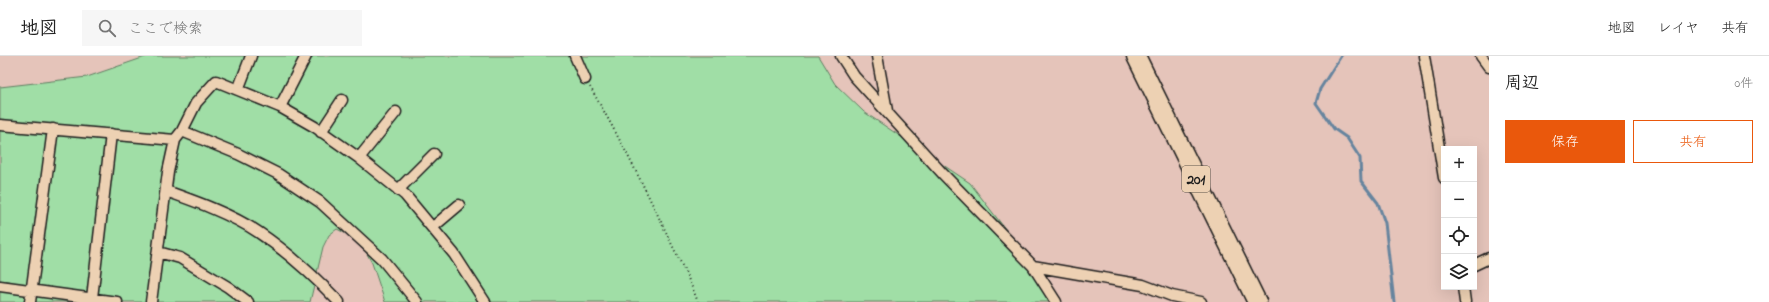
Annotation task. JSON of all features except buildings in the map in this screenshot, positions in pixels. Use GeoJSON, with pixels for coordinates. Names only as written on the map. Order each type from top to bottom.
{"type":"FeatureCollection","features":[{"type":"Feature","properties":{"kind":"highway","name":"201"},"geometry":{"type":"LineString","coordinates":[[1136,56],[1258,302]]}},
{"type":"Feature","properties":{"kind":"street"},"geometry":{"type":"LineString","coordinates":[[238,90],[251,56]]}},
{"type":"Feature","properties":{"kind":"street"},"geometry":{"type":"LineString","coordinates":[[280,108],[306,56]]}},
{"type":"Feature","properties":{"kind":"street"},"geometry":{"type":"LineString","coordinates":[[575,56],[585,79]]}},
{"type":"Feature","properties":{"kind":"street"},"geometry":{"type":"LineString","coordinates":[[841,56],[854,76],[943,174],[1033,266],[1056,302]]}},
{"type":"Feature","properties":{"kind":"street"},"geometry":{"type":"LineString","coordinates":[[877,56],[887,111]]}},
{"type":"Feature","properties":{"kind":"street"},"geometry":{"type":"LineString","coordinates":[[1424,56],[1441,160]]}},
{"type":"Feature","properties":{"kind":"street"},"geometry":{"type":"LineString","coordinates":[[1481,56],[1489,67]]}},
{"type":"Feature","properties":{"kind":"street"},"geometry":{"type":"LineString","coordinates":[[151,302],[168,172],[175,140],[182,131],[196,103],[216,81],[280,108],[321,132],[359,158],[398,190],[433,227],[454,254],[485,302]]}},
{"type":"Feature","properties":{"kind":"street"},"geometry":{"type":"LineString","coordinates":[[321,132],[342,100]]}},
{"type":"Feature","properties":{"kind":"street"},"geometry":{"type":"LineString","coordinates":[[359,158],[396,112]]}},
{"type":"Feature","properties":{"kind":"street"},"geometry":{"type":"LineString","coordinates":[[0,125],[175,140]]}},
{"type":"Feature","properties":{"kind":"street"},"geometry":{"type":"LineString","coordinates":[[30,302],[53,129]]}},
{"type":"Feature","properties":{"kind":"street"},"geometry":{"type":"LineString","coordinates":[[182,131],[238,154],[278,174],[320,202],[382,259],[417,302]]}},
{"type":"Feature","properties":{"kind":"street"},"geometry":{"type":"LineString","coordinates":[[92,298],[110,134]]}},
{"type":"Feature","properties":{"kind":"street"},"geometry":{"type":"LineString","coordinates":[[398,190],[434,154]]}},
{"type":"Feature","properties":{"kind":"street"},"geometry":{"type":"LineString","coordinates":[[166,191],[204,206],[257,231],[303,267],[339,302]]}},
{"type":"Feature","properties":{"kind":"street"},"geometry":{"type":"LineString","coordinates":[[433,227],[459,205]]}},
{"type":"Feature","properties":{"kind":"street"},"geometry":{"type":"LineString","coordinates":[[158,252],[180,258],[228,287],[248,302]]}},
{"type":"Feature","properties":{"kind":"street"},"geometry":{"type":"LineString","coordinates":[[1477,264],[1489,258]]}},
{"type":"Feature","properties":{"kind":"street"},"geometry":{"type":"LineString","coordinates":[[1033,266],[1143,285],[1172,296],[1202,302]]}},
{"type":"Feature","properties":{"kind":"street"},"geometry":{"type":"LineString","coordinates":[[0,286],[117,302]]}},
{"type":"Feature","properties":{"kind":"street"},"geometry":{"type":"LineString","coordinates":[[1463,290],[1465,302]]}},
{"type":"Feature","properties":{"kind":"path"},"geometry":{"type":"LineString","coordinates":[[585,79],[620,139],[661,218],[687,274],[698,302]]}},
{"type":"Feature","properties":{"kind":"green space"},"geometry":{"type":"Polygon","coordinates":[[[148,56],[818,56],[835,84],[864,112],[970,183],[1036,269],[1053,302],[385,302],[372,263],[360,241],[337,229],[329,235],[323,247],[310,302],[0,302],[0,87],[87,77],[148,56]]]}},
{"type":"Feature","properties":{"kind":"waterway"},"geometry":{"type":"LineString","coordinates":[[1341,56],[1320,89],[1316,103],[1334,129],[1347,138],[1360,158],[1361,181],[1378,203],[1385,223],[1394,302]]}}]}
